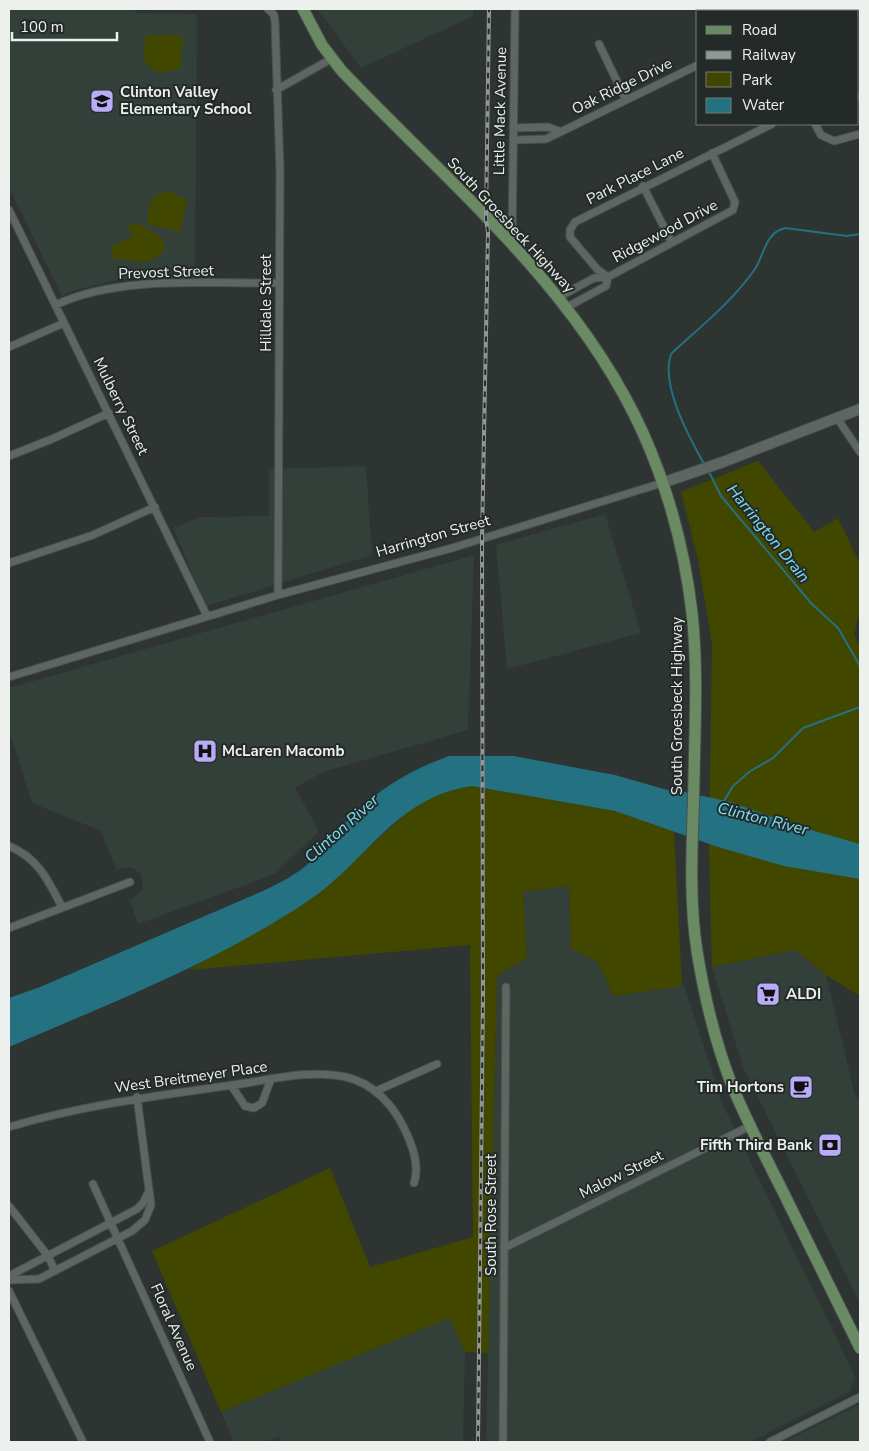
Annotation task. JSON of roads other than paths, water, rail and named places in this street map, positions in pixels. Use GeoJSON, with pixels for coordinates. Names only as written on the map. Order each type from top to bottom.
{"type":"FeatureCollection","features":[{"type":"Feature","properties":{"kind":"main road","name":"South Groesbeck Highway"},"geometry":{"type":"LineString","coordinates":[[303,9],[331,59],[512,244],[568,307],[589,336],[630,406],[656,464],[679,540],[692,614],[695,678],[691,847],[694,924],[704,987],[721,1053],[750,1126],[860,1348]]}},
{"type":"Feature","properties":{"kind":"street","name":"Little Mack Avenue"},"geometry":{"type":"LineString","coordinates":[[512,244],[515,9]]}},
{"type":"Feature","properties":{"kind":"street","name":"Hilldale Street"},"geometry":{"type":"LineString","coordinates":[[270,10],[275,22],[280,170],[278,595]]}},
{"type":"Feature","properties":{"kind":"street"},"geometry":{"type":"LineString","coordinates":[[599,44],[626,100]]}},
{"type":"Feature","properties":{"kind":"street"},"geometry":{"type":"LineString","coordinates":[[276,90],[331,59]]}},
{"type":"Feature","properties":{"kind":"street","name":"Oak Ridge Drive"},"geometry":{"type":"LineString","coordinates":[[513,140],[546,139],[558,131],[696,66]]}},
{"type":"Feature","properties":{"kind":"street","name":"Park Place Lane"},"geometry":{"type":"LineString","coordinates":[[608,277],[597,269],[570,237],[571,227],[576,222],[644,186],[770,125]]}},
{"type":"Feature","properties":{"kind":"street"},"geometry":{"type":"LineString","coordinates":[[816,125],[821,135],[834,141],[860,134]]}},
{"type":"Feature","properties":{"kind":"street","name":"Oak Ridge Drive"},"geometry":{"type":"LineString","coordinates":[[513,128],[548,128],[558,131]]}},
{"type":"Feature","properties":{"kind":"street","name":"Ridgewood Drive"},"geometry":{"type":"LineString","coordinates":[[559,297],[594,278],[608,277],[671,241],[731,212],[735,202],[712,153]]}},
{"type":"Feature","properties":{"kind":"street"},"geometry":{"type":"LineString","coordinates":[[644,186],[671,241]]}},
{"type":"Feature","properties":{"kind":"street","name":"Mulberry Street"},"geometry":{"type":"LineString","coordinates":[[9,210],[207,616]]}},
{"type":"Feature","properties":{"kind":"street","name":"Ridgewood Drive"},"geometry":{"type":"LineString","coordinates":[[568,307],[606,286],[608,277]]}},
{"type":"Feature","properties":{"kind":"street","name":"Prevost Street"},"geometry":{"type":"LineString","coordinates":[[56,305],[82,294],[115,286],[280,283]]}},
{"type":"Feature","properties":{"kind":"street"},"geometry":{"type":"LineString","coordinates":[[9,347],[64,323]]}},
{"type":"Feature","properties":{"kind":"street","name":"Harrington Street"},"geometry":{"type":"LineString","coordinates":[[9,677],[278,595],[452,548],[694,473],[860,409]]}},
{"type":"Feature","properties":{"kind":"street"},"geometry":{"type":"LineString","coordinates":[[9,456],[52,439],[109,412]]}},
{"type":"Feature","properties":{"kind":"street"},"geometry":{"type":"LineString","coordinates":[[837,418],[860,452]]}},
{"type":"Feature","properties":{"kind":"street"},"geometry":{"type":"LineString","coordinates":[[9,563],[93,535],[155,506]]}},
{"type":"Feature","properties":{"kind":"street"},"geometry":{"type":"LineString","coordinates":[[9,846],[27,855],[38,864],[62,907]]}},
{"type":"Feature","properties":{"kind":"street"},"geometry":{"type":"LineString","coordinates":[[9,928],[130,882]]}},
{"type":"Feature","properties":{"kind":"street","name":"South Rose Street"},"geometry":{"type":"LineString","coordinates":[[503,1442],[506,987]]}},
{"type":"Feature","properties":{"kind":"street"},"geometry":{"type":"LineString","coordinates":[[376,1091],[437,1064]]}},
{"type":"Feature","properties":{"kind":"street","name":"West Breitmeyer Place"},"geometry":{"type":"LineString","coordinates":[[9,1127],[61,1113],[137,1097],[301,1075],[335,1075],[348,1077],[376,1091],[394,1109],[405,1130],[416,1166],[414,1183]]}},
{"type":"Feature","properties":{"kind":"street"},"geometry":{"type":"LineString","coordinates":[[231,1085],[245,1106],[254,1108],[262,1103],[271,1079]]}},
{"type":"Feature","properties":{"kind":"street"},"geometry":{"type":"LineString","coordinates":[[9,1278],[29,1281],[55,1271],[120,1238],[140,1225],[147,1217],[151,1205],[137,1097]]}},
{"type":"Feature","properties":{"kind":"street","name":"Malow Street"},"geometry":{"type":"LineString","coordinates":[[504,1248],[750,1126]]}},
{"type":"Feature","properties":{"kind":"street","name":"Floral Avenue"},"geometry":{"type":"LineString","coordinates":[[93,1184],[120,1238],[210,1442]]}},
{"type":"Feature","properties":{"kind":"street"},"geometry":{"type":"LineString","coordinates":[[9,1278],[140,1207],[149,1191]]}},
{"type":"Feature","properties":{"kind":"street"},"geometry":{"type":"LineString","coordinates":[[9,1206],[48,1256],[55,1271]]}},
{"type":"Feature","properties":{"kind":"street"},"geometry":{"type":"LineString","coordinates":[[9,1291],[83,1442]]}},
{"type":"Feature","properties":{"kind":"street"},"geometry":{"type":"LineString","coordinates":[[770,1442],[860,1397]]}},
{"type":"Feature","properties":{"kind":"water","name":"Clinton River"},"geometry":{"type":"Polygon","coordinates":[[[449,756],[514,756],[615,775],[671,791],[680,791],[731,802],[797,826],[860,844],[860,879],[784,866],[718,847],[615,811],[472,786],[445,792],[422,803],[383,833],[348,868],[308,901],[236,944],[162,981],[9,1047],[9,998],[40,987],[283,881],[301,870],[311,861],[347,821],[374,796],[409,773],[449,756]]]}},
{"type":"Feature","properties":{"kind":"waterway","name":"Harrington Drain"},"geometry":{"type":"LineString","coordinates":[[704,464],[684,425],[673,395],[669,380],[671,354],[736,293],[755,269],[766,244],[773,234],[785,228],[847,236],[860,234]]}},
{"type":"Feature","properties":{"kind":"waterway","name":"Harrington Drain"},"geometry":{"type":"LineString","coordinates":[[708,470],[721,496],[811,603],[838,628],[860,666]]}},
{"type":"Feature","properties":{"kind":"waterway","name":"Harrington Drain"},"geometry":{"type":"LineString","coordinates":[[724,801],[733,786],[749,772],[773,758],[803,728],[860,707]]}},
{"type":"Feature","properties":{"kind":"railway"},"geometry":{"type":"LineString","coordinates":[[478,1442],[483,996],[482,538],[488,232],[486,219],[489,9]]}},
{"type":"Feature","properties":{"kind":"place","name":"Clinton Valley Elementary School"},"geometry":{"type":"Point","coordinates":[102,101]}},
{"type":"Feature","properties":{"kind":"place","name":"McLaren Macomb"},"geometry":{"type":"Point","coordinates":[205,751]}},
{"type":"Feature","properties":{"kind":"place","name":"ALDI"},"geometry":{"type":"Point","coordinates":[768,994]}},
{"type":"Feature","properties":{"kind":"place","name":"Tim Hortons"},"geometry":{"type":"Point","coordinates":[801,1087]}},
{"type":"Feature","properties":{"kind":"place","name":"Fifth Third Bank"},"geometry":{"type":"Point","coordinates":[830,1145]}}]}
